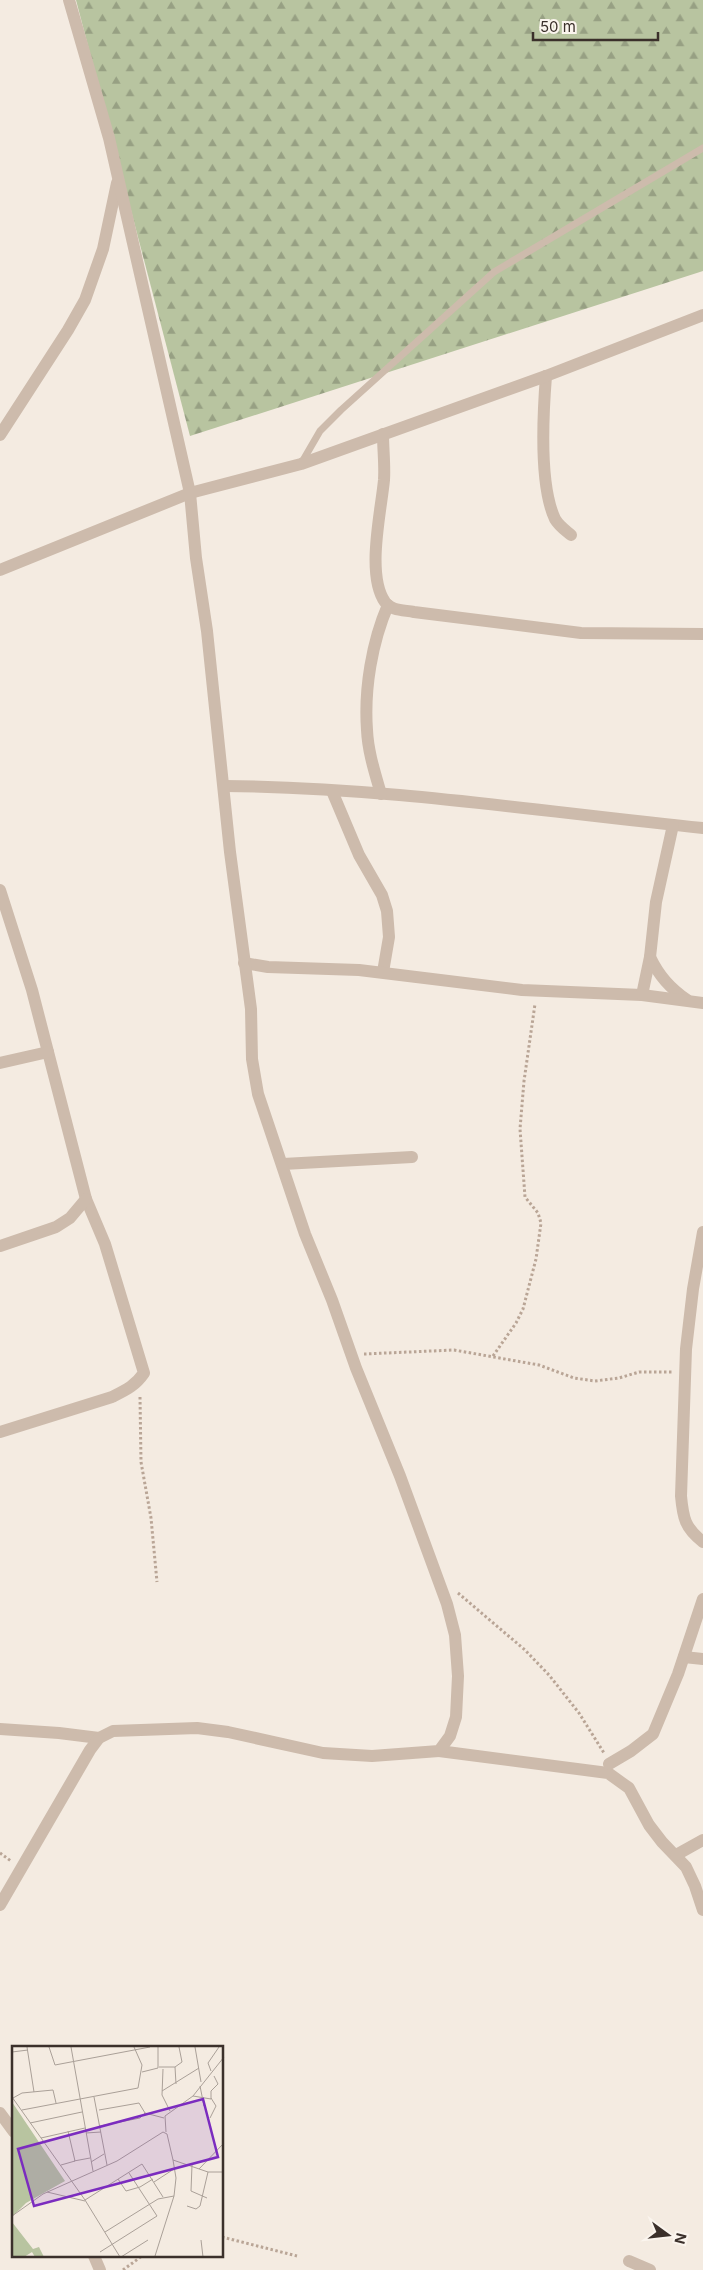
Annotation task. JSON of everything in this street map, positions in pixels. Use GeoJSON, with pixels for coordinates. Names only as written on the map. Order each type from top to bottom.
{"type":"FeatureCollection","features":[{"type":"Feature","properties":{"kind":"street"},"geometry":{"type":"LineString","coordinates":[[68,0],[109,138],[190,493],[196,558],[225,786],[230,852],[251,1009],[252,1059],[258,1094],[305,1234],[400,1476],[447,1604],[455,1635],[458,1676],[456,1717],[450,1736],[439,1752]]}},
{"type":"Feature","properties":{"kind":"street"},"geometry":{"type":"LineString","coordinates":[[0,435],[68,330],[85,300],[103,249],[118,178]]}},
{"type":"Feature","properties":{"kind":"street"},"geometry":{"type":"LineString","coordinates":[[0,570],[190,493],[301,464],[546,376],[703,314]]}},
{"type":"Feature","properties":{"kind":"street"},"geometry":{"type":"LineString","coordinates":[[546,376],[544,406],[546,480],[555,518],[561,527],[571,535]]}},
{"type":"Feature","properties":{"kind":"street"},"geometry":{"type":"LineString","coordinates":[[383,434],[384,477],[377,532],[376,561],[378,582],[384,601],[394,609],[582,633],[703,634]]}},
{"type":"Feature","properties":{"kind":"street"},"geometry":{"type":"LineString","coordinates":[[382,794],[373,768],[367,730],[373,651],[377,630],[388,605]]}},
{"type":"Feature","properties":{"kind":"street"},"geometry":{"type":"LineString","coordinates":[[225,786],[262,786],[488,803],[703,828]]}},
{"type":"Feature","properties":{"kind":"street"},"geometry":{"type":"LineString","coordinates":[[332,791],[359,855],[382,895],[387,911],[389,937],[382,972]]}},
{"type":"Feature","properties":{"kind":"street"},"geometry":{"type":"LineString","coordinates":[[642,995],[650,957],[656,902],[673,825]]}},
{"type":"Feature","properties":{"kind":"street"},"geometry":{"type":"LineString","coordinates":[[0,890],[32,990],[86,1199],[104,1244],[144,1373],[128,1390],[112,1397],[0,1432]]}},
{"type":"Feature","properties":{"kind":"street"},"geometry":{"type":"LineString","coordinates":[[650,957],[667,984],[688,1001]]}},
{"type":"Feature","properties":{"kind":"street"},"geometry":{"type":"LineString","coordinates":[[244,963],[268,967],[382,972],[536,991],[642,995],[703,1003]]}},
{"type":"Feature","properties":{"kind":"street"},"geometry":{"type":"LineString","coordinates":[[0,1063],[48,1052]]}},
{"type":"Feature","properties":{"kind":"street"},"geometry":{"type":"LineString","coordinates":[[283,1164],[412,1157]]}},
{"type":"Feature","properties":{"kind":"street"},"geometry":{"type":"LineString","coordinates":[[0,1246],[56,1227],[70,1218],[86,1199]]}},
{"type":"Feature","properties":{"kind":"street"},"geometry":{"type":"LineString","coordinates":[[703,1232],[692,1298],[685,1373],[681,1496],[682,1515],[691,1532],[703,1542]]}},
{"type":"Feature","properties":{"kind":"street"},"geometry":{"type":"LineString","coordinates":[[609,1764],[632,1752],[652,1734],[664,1712],[703,1599]]}},
{"type":"Feature","properties":{"kind":"street"},"geometry":{"type":"LineString","coordinates":[[684,1657],[703,1659]]}},
{"type":"Feature","properties":{"kind":"street"},"geometry":{"type":"LineString","coordinates":[[0,1905],[72,1780],[99,1738],[113,1731],[196,1728],[228,1732],[323,1752],[372,1756],[439,1752],[608,1773],[629,1788],[649,1825],[686,1867],[696,1886],[703,1910]]}},
{"type":"Feature","properties":{"kind":"street"},"geometry":{"type":"LineString","coordinates":[[0,1729],[99,1738]]}},
{"type":"Feature","properties":{"kind":"street"},"geometry":{"type":"LineString","coordinates":[[676,1855],[703,1840]]}},
{"type":"Feature","properties":{"kind":"street"},"geometry":{"type":"LineString","coordinates":[[0,2113],[12,2129]]}},
{"type":"Feature","properties":{"kind":"street"},"geometry":{"type":"LineString","coordinates":[[95,2258],[100,2270]]}},
{"type":"Feature","properties":{"kind":"street"},"geometry":{"type":"LineString","coordinates":[[629,2262],[650,2270]]}},
{"type":"Feature","properties":{"kind":"lane"},"geometry":{"type":"LineString","coordinates":[[301,464],[320,431],[341,410],[494,272],[703,148]]}},
{"type":"Feature","properties":{"kind":"path"},"geometry":{"type":"LineString","coordinates":[[493,1356],[516,1323],[523,1309],[536,1258],[541,1223],[538,1213],[525,1197],[520,1129],[524,1081],[536,991]]}},
{"type":"Feature","properties":{"kind":"path"},"geometry":{"type":"LineString","coordinates":[[351,1354],[454,1350],[539,1365],[574,1378],[595,1380],[619,1378],[639,1372],[685,1373]]}},
{"type":"Feature","properties":{"kind":"path"},"geometry":{"type":"LineString","coordinates":[[140,1379],[139,1436],[141,1462],[151,1518],[157,1582]]}},
{"type":"Feature","properties":{"kind":"path"},"geometry":{"type":"LineString","coordinates":[[438,1580],[462,1595],[481,1614],[525,1650],[549,1675],[579,1713],[609,1764]]}},
{"type":"Feature","properties":{"kind":"path"},"geometry":{"type":"LineString","coordinates":[[224,2238],[297,2256]]}},
{"type":"Feature","properties":{"kind":"path"},"geometry":{"type":"LineString","coordinates":[[123,2270],[139,2258]]}},
{"type":"Feature","properties":{"kind":"green space"},"geometry":{"type":"Polygon","coordinates":[[[76,0],[703,0],[703,271],[190,436],[76,0]]]}}]}
